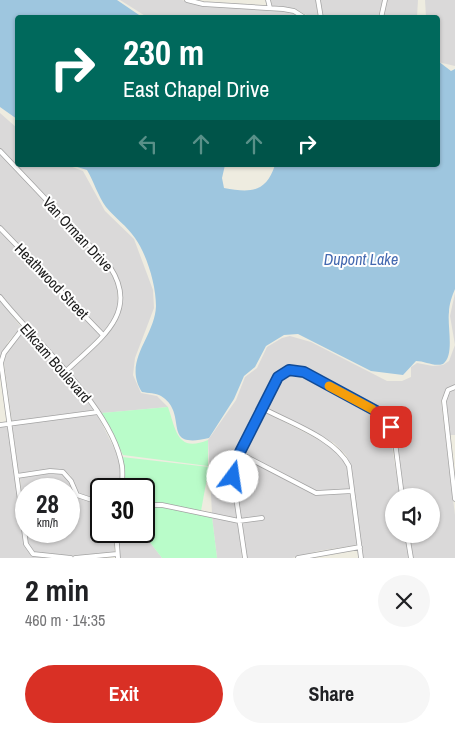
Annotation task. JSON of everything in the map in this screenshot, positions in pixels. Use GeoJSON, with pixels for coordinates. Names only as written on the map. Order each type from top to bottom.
{"type":"FeatureCollection","features":[{"type":"Feature","properties":{"kind":"street"},"geometry":{"type":"LineString","coordinates":[[187,0],[294,11],[300,15]]}},
{"type":"Feature","properties":{"kind":"street"},"geometry":{"type":"LineString","coordinates":[[268,0],[270,8]]}},
{"type":"Feature","properties":{"kind":"street"},"geometry":{"type":"LineString","coordinates":[[318,0],[320,15]]}},
{"type":"Feature","properties":{"kind":"street"},"geometry":{"type":"LineString","coordinates":[[381,15],[385,0]]}},
{"type":"Feature","properties":{"kind":"street","name":"Van Orman Drive"},"geometry":{"type":"LineString","coordinates":[[0,151],[15,167]]}},
{"type":"Feature","properties":{"kind":"street","name":"Van Orman Drive"},"geometry":{"type":"LineString","coordinates":[[15,167],[110,267],[116,276],[121,295],[120,306],[114,322],[66,371]]}},
{"type":"Feature","properties":{"kind":"street","name":"Heathwood Street"},"geometry":{"type":"LineString","coordinates":[[0,228],[103,335]]}},
{"type":"Feature","properties":{"kind":"street","name":"Elkcam Boulevard"},"geometry":{"type":"LineString","coordinates":[[0,297],[24,327],[66,371],[98,412],[118,452],[122,467],[122,478]]}},
{"type":"Feature","properties":{"kind":"street"},"geometry":{"type":"LineString","coordinates":[[24,327],[4,353],[2,363],[26,544],[31,553],[39,556],[71,558]]}},
{"type":"Feature","properties":{"kind":"street"},"geometry":{"type":"LineString","coordinates":[[245,558],[233,477],[239,454],[278,377],[289,370],[304,372],[383,417],[394,434],[401,488]]}},
{"type":"Feature","properties":{"kind":"street"},"geometry":{"type":"LineString","coordinates":[[455,387],[448,390],[444,401],[455,499]]}},
{"type":"Feature","properties":{"kind":"street"},"geometry":{"type":"LineString","coordinates":[[262,408],[338,449],[349,466],[361,558]]}},
{"type":"Feature","properties":{"kind":"street"},"geometry":{"type":"LineString","coordinates":[[0,425],[98,412]]}},
{"type":"Feature","properties":{"kind":"street"},"geometry":{"type":"LineString","coordinates":[[448,437],[455,437]]}},
{"type":"Feature","properties":{"kind":"street"},"geometry":{"type":"LineString","coordinates":[[239,454],[316,493],[352,491]]}},
{"type":"Feature","properties":{"kind":"street"},"geometry":{"type":"LineString","coordinates":[[18,476],[63,472],[71,482],[77,495],[90,499]]}},
{"type":"Feature","properties":{"kind":"street"},"geometry":{"type":"LineString","coordinates":[[155,505],[239,521],[262,518]]}},
{"type":"Feature","properties":{"kind":"street"},"geometry":{"type":"LineString","coordinates":[[75,558],[117,556],[116,543]]}},
{"type":"Feature","properties":{"kind":"street"},"geometry":{"type":"LineString","coordinates":[[409,543],[411,558]]}},
{"type":"Feature","properties":{"kind":"street"},"geometry":{"type":"LineString","coordinates":[[298,558],[360,547]]}},
{"type":"Feature","properties":{"kind":"shaded area"},"geometry":{"type":"Polygon","coordinates":[[[120,0],[182,0],[203,6],[283,11],[297,15],[144,15],[120,0]]]}},
{"type":"Feature","properties":{"kind":"shaded area"},"geometry":{"type":"Polygon","coordinates":[[[271,0],[316,0],[318,15],[307,15],[294,9],[272,6],[271,0]]]}},
{"type":"Feature","properties":{"kind":"shaded area"},"geometry":{"type":"Polygon","coordinates":[[[320,0],[383,0],[379,15],[323,15],[320,0]]]}},
{"type":"Feature","properties":{"kind":"shaded area"},"geometry":{"type":"Polygon","coordinates":[[[387,0],[418,0],[417,15],[384,15],[387,0]]]}},
{"type":"Feature","properties":{"kind":"shaded area"},"geometry":{"type":"Polygon","coordinates":[[[425,0],[455,0],[455,66],[440,62],[440,15],[426,15],[425,0]]]}},
{"type":"Feature","properties":{"kind":"shaded area"},"geometry":{"type":"Polygon","coordinates":[[[0,113],[15,126],[15,164],[0,148],[0,113]]]}},
{"type":"Feature","properties":{"kind":"shaded area"},"geometry":{"type":"Polygon","coordinates":[[[0,154],[108,268],[117,285],[118,306],[112,321],[103,332],[0,226],[0,154]]]}},
{"type":"Feature","properties":{"kind":"shaded area"},"geometry":{"type":"Polygon","coordinates":[[[18,167],[72,167],[83,171],[105,211],[134,239],[153,290],[154,308],[135,358],[133,375],[141,393],[157,396],[168,407],[103,413],[107,423],[100,410],[68,371],[116,323],[122,307],[121,284],[112,266],[18,167]]]}},
{"type":"Feature","properties":{"kind":"shaded area"},"geometry":{"type":"Polygon","coordinates":[[[0,230],[101,335],[66,368],[25,326],[0,294],[0,230]]]}},
{"type":"Feature","properties":{"kind":"shaded area"},"geometry":{"type":"Polygon","coordinates":[[[455,293],[455,345],[450,316],[455,293]]]}},
{"type":"Feature","properties":{"kind":"shaded area"},"geometry":{"type":"Polygon","coordinates":[[[0,300],[21,327],[8,342],[0,361],[0,300]]]}},
{"type":"Feature","properties":{"kind":"shaded area"},"geometry":{"type":"Polygon","coordinates":[[[24,330],[64,372],[95,410],[12,422],[4,363],[6,354],[24,330]]]}},
{"type":"Feature","properties":{"kind":"shaded area"},"geometry":{"type":"Polygon","coordinates":[[[290,336],[311,342],[387,381],[402,381],[411,377],[411,367],[417,363],[433,366],[443,365],[449,361],[455,345],[455,385],[446,389],[441,401],[455,515],[455,558],[413,558],[411,543],[440,543],[440,488],[403,488],[396,434],[385,416],[299,368],[287,368],[276,376],[236,454],[231,477],[237,518],[212,513],[208,440],[236,400],[245,377],[257,368],[267,347],[282,338],[290,336]]]}},
{"type":"Feature","properties":{"kind":"shaded area"},"geometry":{"type":"Polygon","coordinates":[[[293,371],[303,373],[382,418],[389,428],[399,488],[385,488],[385,543],[406,543],[409,558],[363,558],[351,466],[346,455],[334,443],[265,407],[280,378],[293,371]]]}},
{"type":"Feature","properties":{"kind":"shaded area"},"geometry":{"type":"Polygon","coordinates":[[[455,389],[455,435],[450,435],[446,401],[449,392],[455,389]]]}},
{"type":"Feature","properties":{"kind":"shaded area"},"geometry":{"type":"Polygon","coordinates":[[[263,411],[331,446],[342,457],[347,467],[350,489],[317,491],[242,453],[263,411]]]}},
{"type":"Feature","properties":{"kind":"shaded area"},"geometry":{"type":"Polygon","coordinates":[[[97,414],[116,452],[120,468],[120,478],[90,478],[90,498],[80,494],[80,478],[71,478],[64,470],[19,474],[12,425],[97,414]]]}},
{"type":"Feature","properties":{"kind":"shaded area"},"geometry":{"type":"Polygon","coordinates":[[[8,426],[15,478],[15,543],[24,543],[31,555],[47,558],[0,558],[0,427],[8,426]]]}},
{"type":"Feature","properties":{"kind":"shaded area"},"geometry":{"type":"Polygon","coordinates":[[[240,456],[316,495],[350,493],[357,545],[318,551],[292,558],[247,558],[242,522],[264,519],[263,516],[241,519],[235,477],[240,456]]]}},
{"type":"Feature","properties":{"kind":"shaded area"},"geometry":{"type":"Polygon","coordinates":[[[50,473],[62,474],[66,477],[20,478],[50,473]]]}},
{"type":"Feature","properties":{"kind":"shaded area"},"geometry":{"type":"Polygon","coordinates":[[[80,498],[90,501],[90,543],[114,543],[114,552],[72,556],[34,552],[28,544],[80,543],[80,498]]]}},
{"type":"Feature","properties":{"kind":"shaded area"},"geometry":{"type":"Polygon","coordinates":[[[212,517],[238,522],[242,558],[217,558],[212,517]]]}},
{"type":"Feature","properties":{"kind":"shaded area"},"geometry":{"type":"Polygon","coordinates":[[[119,543],[151,543],[162,558],[120,558],[119,543]]]}},
{"type":"Feature","properties":{"kind":"green space"},"geometry":{"type":"Polygon","coordinates":[[[168,407],[179,437],[190,444],[208,440],[208,466],[123,455],[102,413],[168,407]]]}},
{"type":"Feature","properties":{"kind":"green space"},"geometry":{"type":"Polygon","coordinates":[[[122,457],[209,467],[201,511],[158,503],[155,504],[155,478],[123,478],[122,457]]]}},
{"type":"Feature","properties":{"kind":"green space"},"geometry":{"type":"Polygon","coordinates":[[[155,506],[212,517],[217,558],[162,558],[151,543],[155,543],[155,506]]]}},
{"type":"Feature","properties":{"kind":"water"},"geometry":{"type":"Polygon","coordinates":[[[0,0],[117,0],[139,15],[15,15],[15,118],[0,107],[0,0]]]}},
{"type":"Feature","properties":{"kind":"water","name":"Dupont Lake"},"geometry":{"type":"Polygon","coordinates":[[[440,63],[451,71],[455,69],[455,289],[449,309],[449,354],[447,360],[440,365],[416,361],[403,375],[371,371],[298,334],[284,335],[266,346],[255,367],[244,376],[234,399],[209,438],[184,439],[179,435],[174,412],[169,403],[159,395],[142,392],[137,381],[137,359],[151,328],[156,306],[153,280],[147,261],[132,234],[103,203],[87,170],[77,167],[225,167],[222,178],[224,188],[242,190],[256,189],[262,186],[274,167],[440,167],[440,63]]]}},
{"type":"Feature","properties":{"kind":"slow traffic"},"geometry":{"type":"LineString","coordinates":[[329,386],[372,409]]}},
{"type":"Feature","properties":{"kind":"route"},"geometry":{"type":"LineString","coordinates":[[233,477],[239,454],[278,377],[292,369],[298,369],[378,412],[391,427]]}}]}
